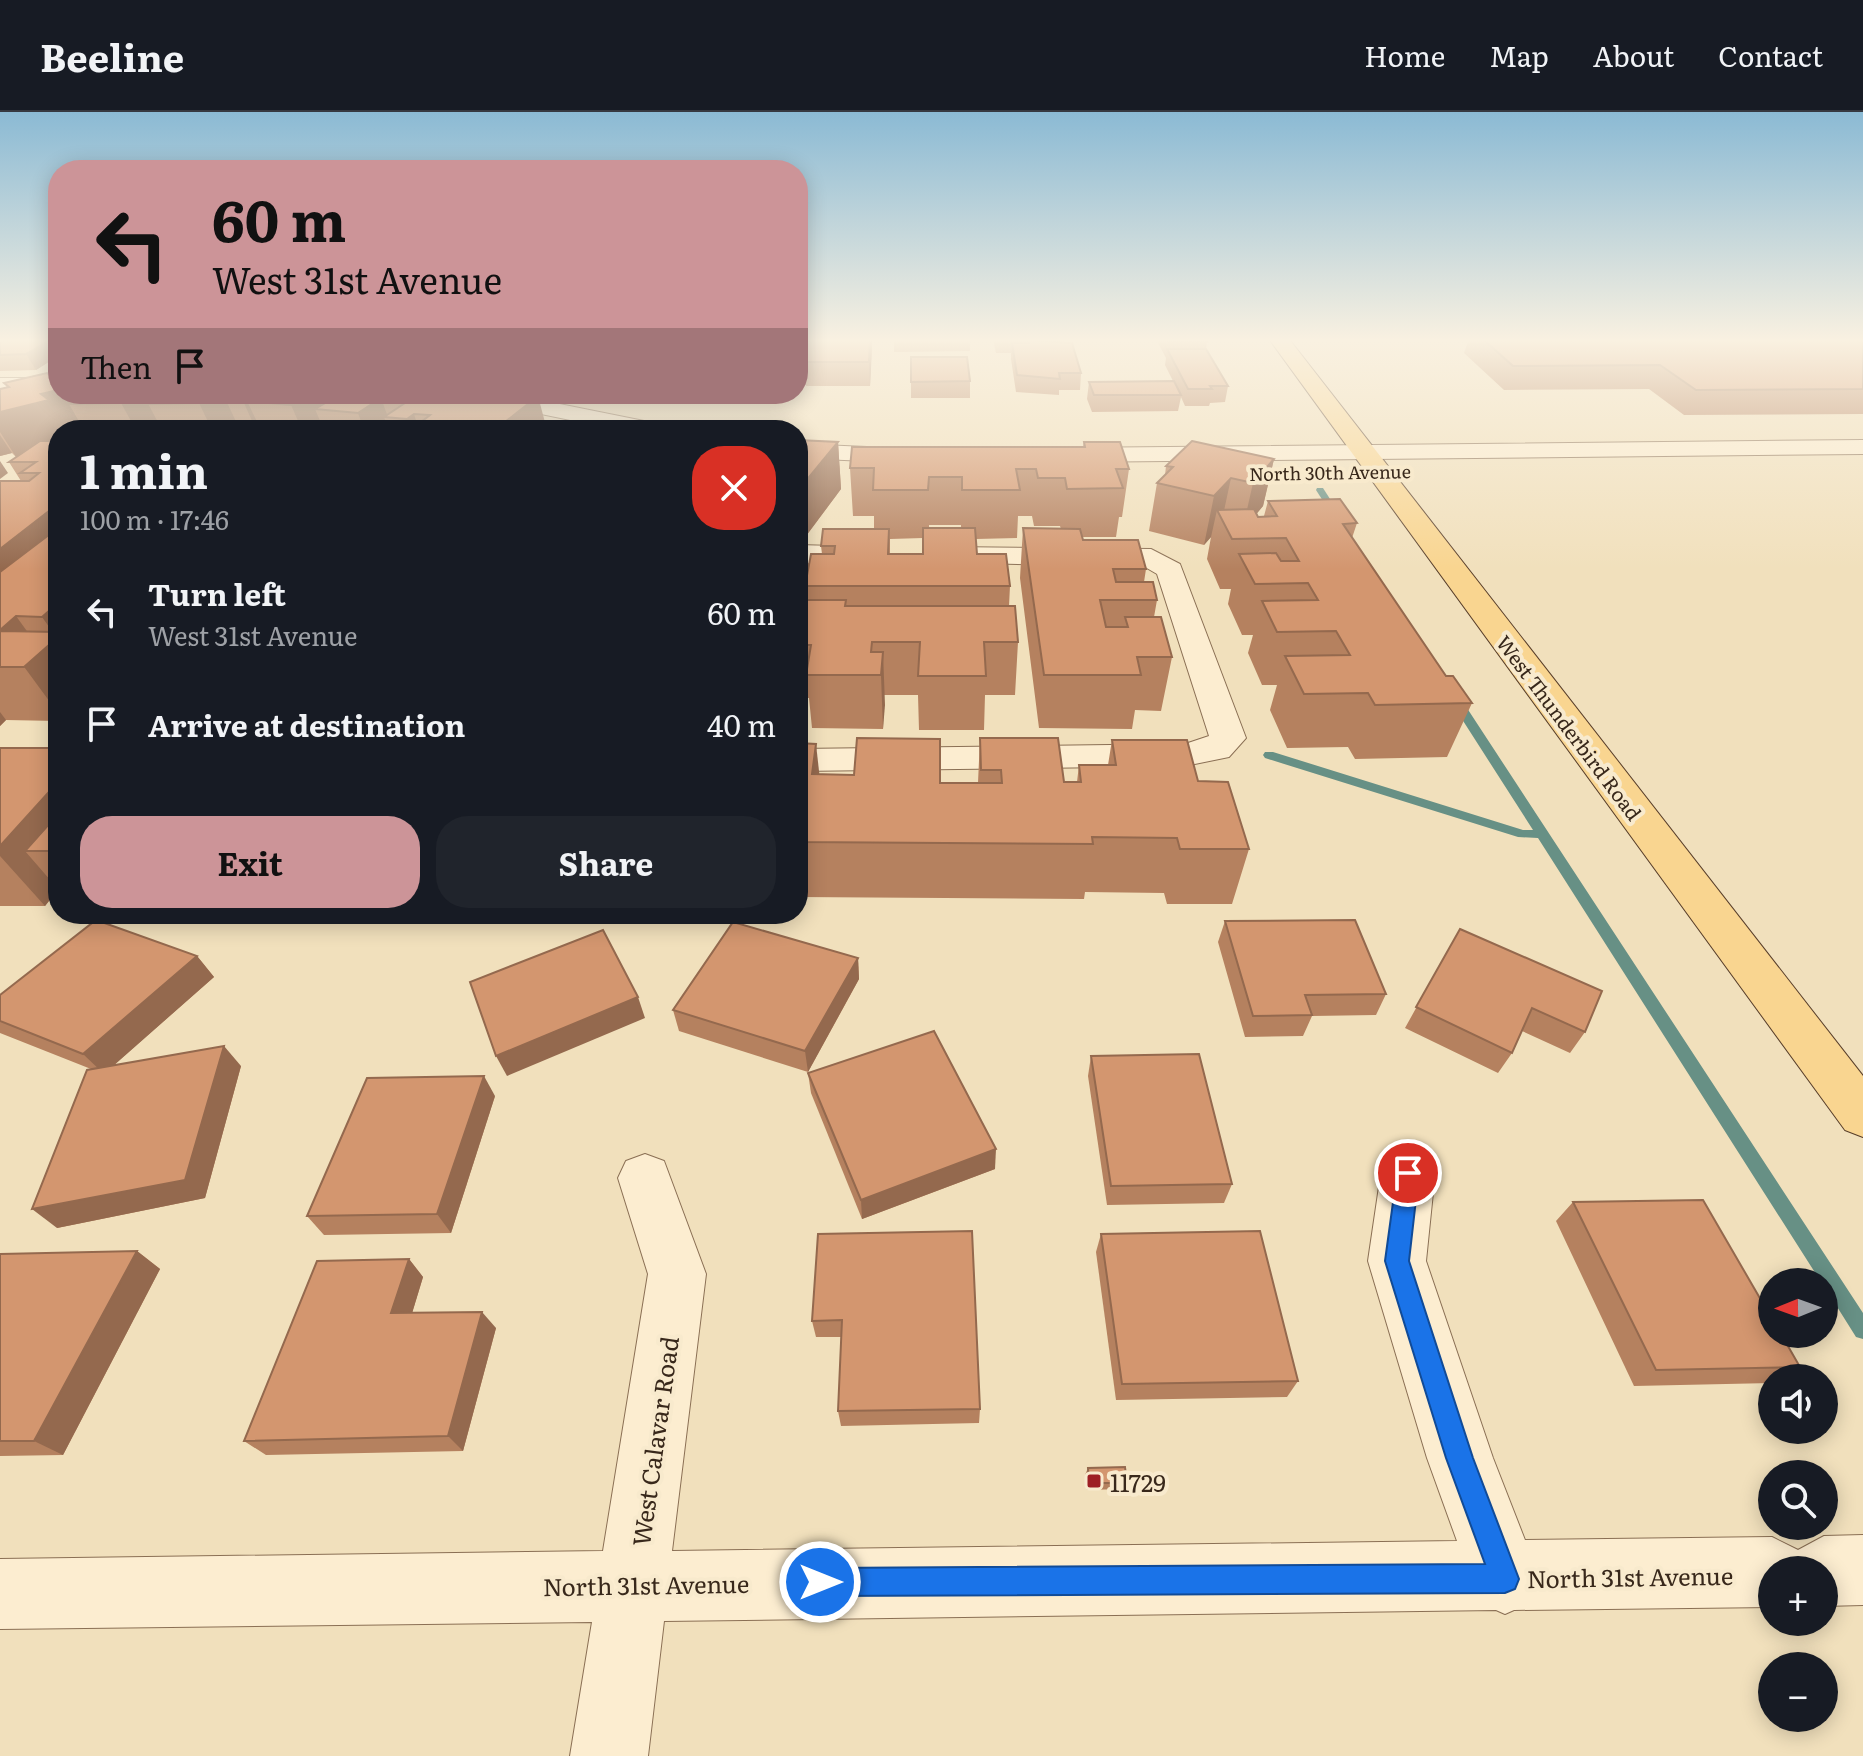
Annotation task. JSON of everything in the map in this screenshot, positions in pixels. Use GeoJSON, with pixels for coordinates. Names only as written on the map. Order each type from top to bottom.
{"type":"FeatureCollection","features":[{"type":"Feature","properties":{"kind":"main road","name":"West Thunderbird Road"},"geometry":{"type":"LineString","coordinates":[[1336,416],[1863,1115]]}},
{"type":"Feature","properties":{"kind":"street"},"geometry":{"type":"LineString","coordinates":[[485,416],[506,420]]}},
{"type":"Feature","properties":{"kind":"street"},"geometry":{"type":"LineString","coordinates":[[579,416],[600,420]]}},
{"type":"Feature","properties":{"kind":"street","name":"North 30th Avenue"},"geometry":{"type":"LineString","coordinates":[[1370,462],[1863,447]]}},
{"type":"Feature","properties":{"kind":"street"},"geometry":{"type":"LineString","coordinates":[[808,452],[930,466],[808,470]]}},
{"type":"Feature","properties":{"kind":"street","name":"North 30th Avenue"},"geometry":{"type":"LineString","coordinates":[[1044,465],[1370,462],[1863,467]]}},
{"type":"Feature","properties":{"kind":"street"},"geometry":{"type":"LineString","coordinates":[[808,554],[895,556]]}},
{"type":"Feature","properties":{"kind":"street"},"geometry":{"type":"LineString","coordinates":[[808,760],[1185,755],[1216,749],[1228,738],[1170,570],[1151,558],[924,556]]}},
{"type":"Feature","properties":{"kind":"street"},"geometry":{"type":"LineString","coordinates":[[1408,1173],[1397,1261],[1460,1458],[1505,1579]]}},
{"type":"Feature","properties":{"kind":"street","name":"West Calavar Road"},"geometry":{"type":"LineString","coordinates":[[609,1756],[677,1274],[645,1178]]}},
{"type":"Feature","properties":{"kind":"street"},"geometry":{"type":"LineString","coordinates":[[1838,1571],[1863,1570]]}},
{"type":"Feature","properties":{"kind":"street","name":"North 31st Avenue"},"geometry":{"type":"LineString","coordinates":[[0,1594],[633,1584],[1505,1579],[1758,1572]]}},
{"type":"Feature","properties":{"kind":"building"},"geometry":{"type":"Polygon","coordinates":[[[386,416],[412,416],[407,419],[386,416]]]}},
{"type":"Feature","properties":{"kind":"building"},"geometry":{"type":"Polygon","coordinates":[[[429,416],[513,416],[508,420],[424,420],[429,416]]]}},
{"type":"Feature","properties":{"kind":"building"},"geometry":{"type":"Polygon","coordinates":[[[808,440],[838,442],[808,478],[808,440]]]}},
{"type":"Feature","properties":{"kind":"building"},"geometry":{"type":"Polygon","coordinates":[[[40,441],[48,441],[48,512],[0,549],[0,481],[29,481],[39,473],[20,473],[36,462],[9,462],[40,441]]]}},
{"type":"Feature","properties":{"kind":"building"},"geometry":{"type":"Polygon","coordinates":[[[1192,441],[1274,459],[1253,483],[1231,478],[1214,496],[1157,483],[1173,467],[1166,466],[1192,441]]]}},
{"type":"Feature","properties":{"kind":"building"},"geometry":{"type":"Polygon","coordinates":[[[1084,442],[1120,442],[1129,469],[1116,469],[1123,488],[1067,489],[1065,478],[1038,478],[1036,469],[1016,469],[1020,490],[962,490],[962,477],[929,477],[928,490],[873,490],[874,468],[850,468],[852,447],[1085,447],[1084,442]]]}},
{"type":"Feature","properties":{"kind":"building"},"geometry":{"type":"Polygon","coordinates":[[[1340,499],[1357,523],[1343,524],[1446,676],[1453,676],[1472,703],[1375,705],[1368,693],[1304,694],[1285,656],[1350,655],[1336,631],[1277,632],[1262,601],[1318,600],[1308,583],[1255,584],[1239,554],[1276,553],[1281,561],[1299,561],[1286,538],[1232,539],[1217,510],[1254,509],[1258,517],[1277,516],[1268,501],[1340,499]]]}},
{"type":"Feature","properties":{"kind":"building"},"geometry":{"type":"Polygon","coordinates":[[[923,528],[975,528],[977,554],[1006,554],[1010,586],[808,586],[811,554],[834,554],[835,546],[821,546],[823,529],[889,529],[888,554],[923,554],[923,528]]]}},
{"type":"Feature","properties":{"kind":"building"},"geometry":{"type":"Polygon","coordinates":[[[1023,528],[1080,529],[1083,540],[1138,540],[1146,569],[1113,569],[1116,582],[1153,582],[1157,600],[1100,600],[1106,627],[1128,627],[1125,617],[1161,617],[1172,657],[1137,657],[1141,675],[1044,675],[1023,528]]]}},
{"type":"Feature","properties":{"kind":"building"},"geometry":{"type":"Polygon","coordinates":[[[48,536],[48,612],[42,617],[16,616],[0,630],[0,572],[48,536]]]}},
{"type":"Feature","properties":{"kind":"building"},"geometry":{"type":"Polygon","coordinates":[[[808,600],[846,600],[845,606],[1015,606],[1018,642],[984,642],[986,676],[918,676],[920,642],[872,642],[871,652],[883,652],[881,675],[808,675],[811,645],[808,645],[808,600]]]}},
{"type":"Feature","properties":{"kind":"building"},"geometry":{"type":"Polygon","coordinates":[[[0,631],[48,632],[48,646],[24,667],[0,667],[0,631]]]}},
{"type":"Feature","properties":{"kind":"building"},"geometry":{"type":"Polygon","coordinates":[[[857,738],[940,739],[940,783],[1002,783],[1001,770],[981,770],[980,738],[1058,738],[1064,782],[1081,782],[1079,765],[1116,765],[1112,740],[1187,740],[1198,781],[1228,782],[1249,849],[1180,849],[1177,838],[1092,837],[1093,844],[808,842],[808,744],[816,744],[812,774],[854,775],[857,738]]]}},
{"type":"Feature","properties":{"kind":"building"},"geometry":{"type":"Polygon","coordinates":[[[0,748],[48,748],[48,793],[0,846],[0,748]]]}},
{"type":"Feature","properties":{"kind":"building"},"geometry":{"type":"Polygon","coordinates":[[[48,825],[48,851],[25,851],[48,825]]]}},
{"type":"Feature","properties":{"kind":"building"},"geometry":{"type":"Polygon","coordinates":[[[1355,920],[1386,994],[1305,995],[1312,1015],[1253,1016],[1225,921],[1355,920]]]}},
{"type":"Feature","properties":{"kind":"building"},"geometry":{"type":"Polygon","coordinates":[[[91,924],[107,924],[197,956],[83,1054],[0,1021],[0,995],[91,924]]]}},
{"type":"Feature","properties":{"kind":"building"},"geometry":{"type":"Polygon","coordinates":[[[732,924],[858,958],[805,1051],[673,1010],[732,924]]]}},
{"type":"Feature","properties":{"kind":"building"},"geometry":{"type":"Polygon","coordinates":[[[1460,929],[1602,991],[1585,1032],[1532,1008],[1512,1053],[1416,1007],[1460,929]]]}},
{"type":"Feature","properties":{"kind":"building"},"geometry":{"type":"Polygon","coordinates":[[[603,930],[638,997],[496,1056],[470,982],[603,930]]]}},
{"type":"Feature","properties":{"kind":"building"},"geometry":{"type":"Polygon","coordinates":[[[934,1031],[996,1149],[861,1200],[808,1073],[934,1031]]]}},
{"type":"Feature","properties":{"kind":"building"},"geometry":{"type":"Polygon","coordinates":[[[224,1046],[185,1180],[32,1209],[87,1070],[224,1046]]]}},
{"type":"Feature","properties":{"kind":"building"},"geometry":{"type":"Polygon","coordinates":[[[1199,1054],[1232,1184],[1111,1186],[1091,1056],[1199,1054]]]}},
{"type":"Feature","properties":{"kind":"building"},"geometry":{"type":"Polygon","coordinates":[[[484,1076],[437,1214],[307,1216],[367,1078],[484,1076]]]}},
{"type":"Feature","properties":{"kind":"building"},"geometry":{"type":"Polygon","coordinates":[[[1703,1200],[1758,1295],[1758,1348],[1789,1348],[1798,1364],[1656,1370],[1573,1202],[1703,1200]]]}},
{"type":"Feature","properties":{"kind":"building"},"geometry":{"type":"Polygon","coordinates":[[[972,1231],[980,1409],[838,1411],[842,1320],[812,1321],[818,1234],[972,1231]]]}},
{"type":"Feature","properties":{"kind":"building"},"geometry":{"type":"Polygon","coordinates":[[[1260,1231],[1298,1381],[1122,1384],[1101,1234],[1260,1231]]]}},
{"type":"Feature","properties":{"kind":"building"},"geometry":{"type":"Polygon","coordinates":[[[137,1251],[34,1441],[0,1441],[0,1254],[137,1251]]]}},
{"type":"Feature","properties":{"kind":"building"},"geometry":{"type":"Polygon","coordinates":[[[409,1259],[391,1313],[482,1312],[448,1436],[244,1441],[317,1261],[409,1259]]]}},
{"type":"Feature","properties":{"kind":"building"},"geometry":{"type":"Polygon","coordinates":[[[1125,1467],[1127,1483],[1089,1483],[1088,1468],[1125,1467]]]}},
{"type":"Feature","properties":{"kind":"waterway"},"geometry":{"type":"LineString","coordinates":[[1320,490],[1335,513]]}},
{"type":"Feature","properties":{"kind":"waterway"},"geometry":{"type":"LineString","coordinates":[[1457,702],[1863,1330]]}},
{"type":"Feature","properties":{"kind":"waterway"},"geometry":{"type":"LineString","coordinates":[[1269,755],[1522,834],[1542,834]]}},
{"type":"Feature","properties":{"kind":"place","name":"11729"},"geometry":{"type":"Point","coordinates":[1094,1481]}},
{"type":"Feature","properties":{"kind":"route"},"geometry":{"type":"LineString","coordinates":[[820,1582],[1505,1579],[1460,1458],[1397,1261],[1408,1173]]}}]}
